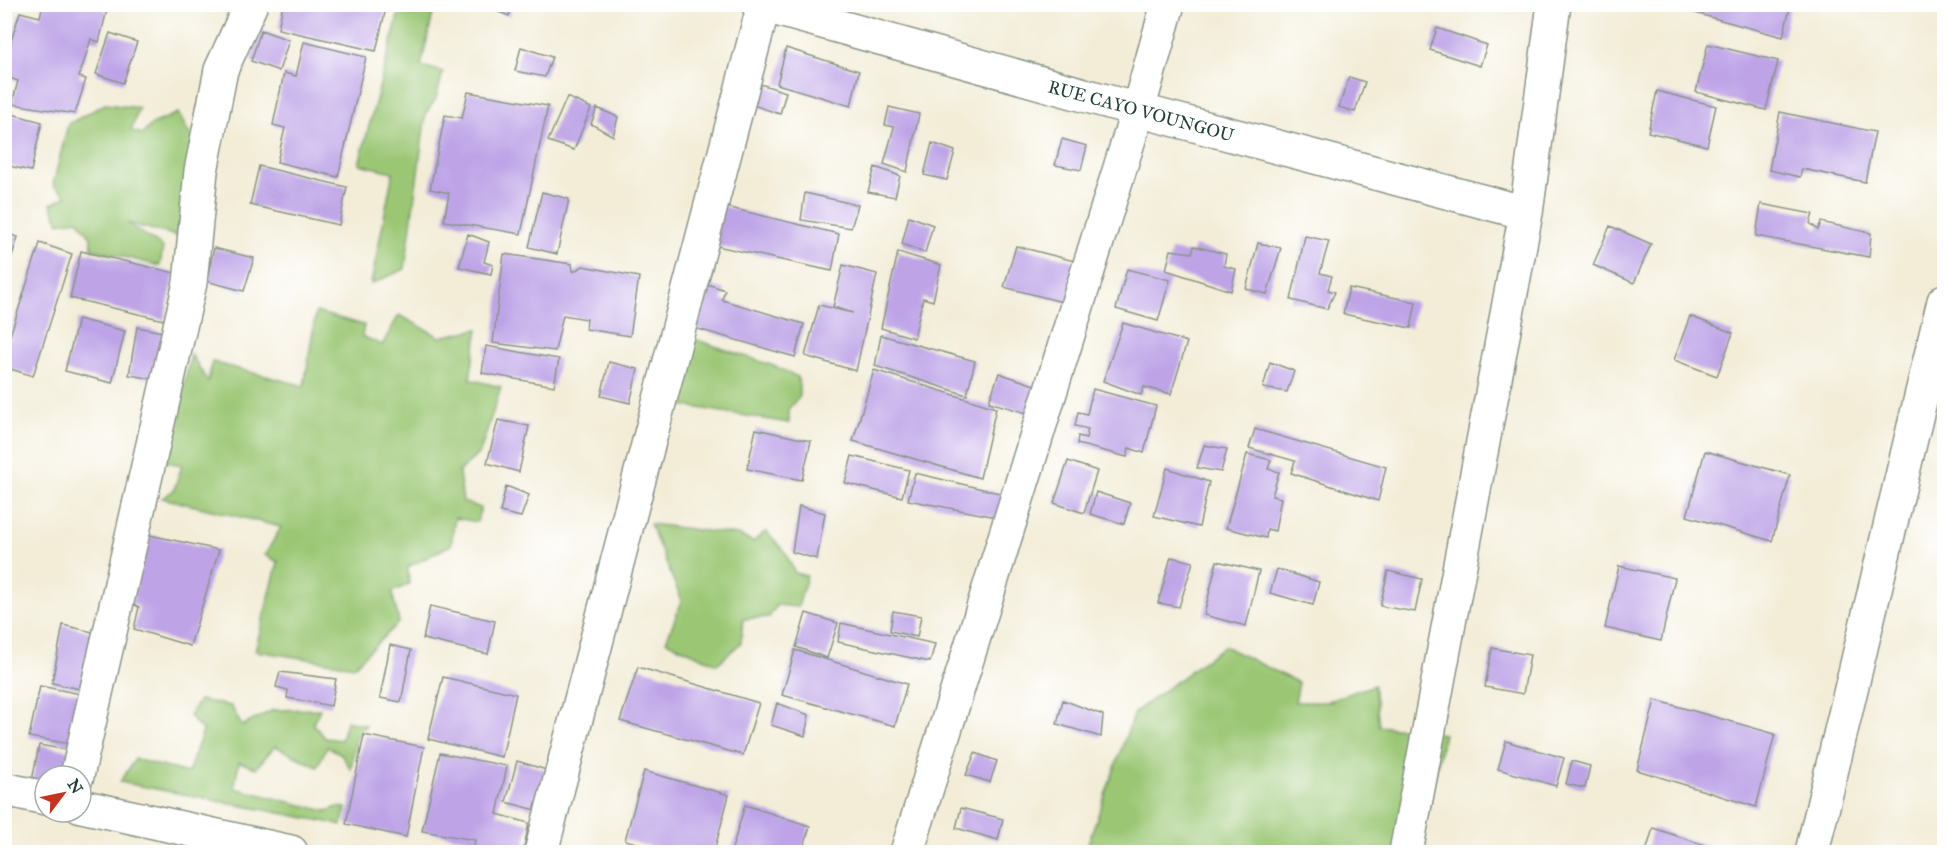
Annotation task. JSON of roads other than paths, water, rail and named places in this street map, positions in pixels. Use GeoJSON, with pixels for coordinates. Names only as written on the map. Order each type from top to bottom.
{"type":"FeatureCollection","features":[{"type":"Feature","properties":{"kind":"street"},"geometry":{"type":"LineString","coordinates":[[79,764],[190,283],[201,171],[221,70],[251,4]]}},
{"type":"Feature","properties":{"kind":"street"},"geometry":{"type":"LineString","coordinates":[[907,852],[1138,110],[1168,4]]}},
{"type":"Feature","properties":{"kind":"street"},"geometry":{"type":"LineString","coordinates":[[1406,852],[1526,213],[1554,4]]}},
{"type":"Feature","properties":{"kind":"street"},"geometry":{"type":"LineString","coordinates":[[541,852],[762,5]]}},
{"type":"Feature","properties":{"kind":"street","name":"RUE CAYO VOUNGOU"},"geometry":{"type":"LineString","coordinates":[[762,5],[1138,110],[1526,213]]}},
{"type":"Feature","properties":{"kind":"street"},"geometry":{"type":"LineString","coordinates":[[1812,852],[1944,301]]}},
{"type":"Feature","properties":{"kind":"street"},"geometry":{"type":"LineString","coordinates":[[4,789],[33,795]]}},
{"type":"Feature","properties":{"kind":"street"},"geometry":{"type":"LineString","coordinates":[[93,809],[291,852]]}}]}
